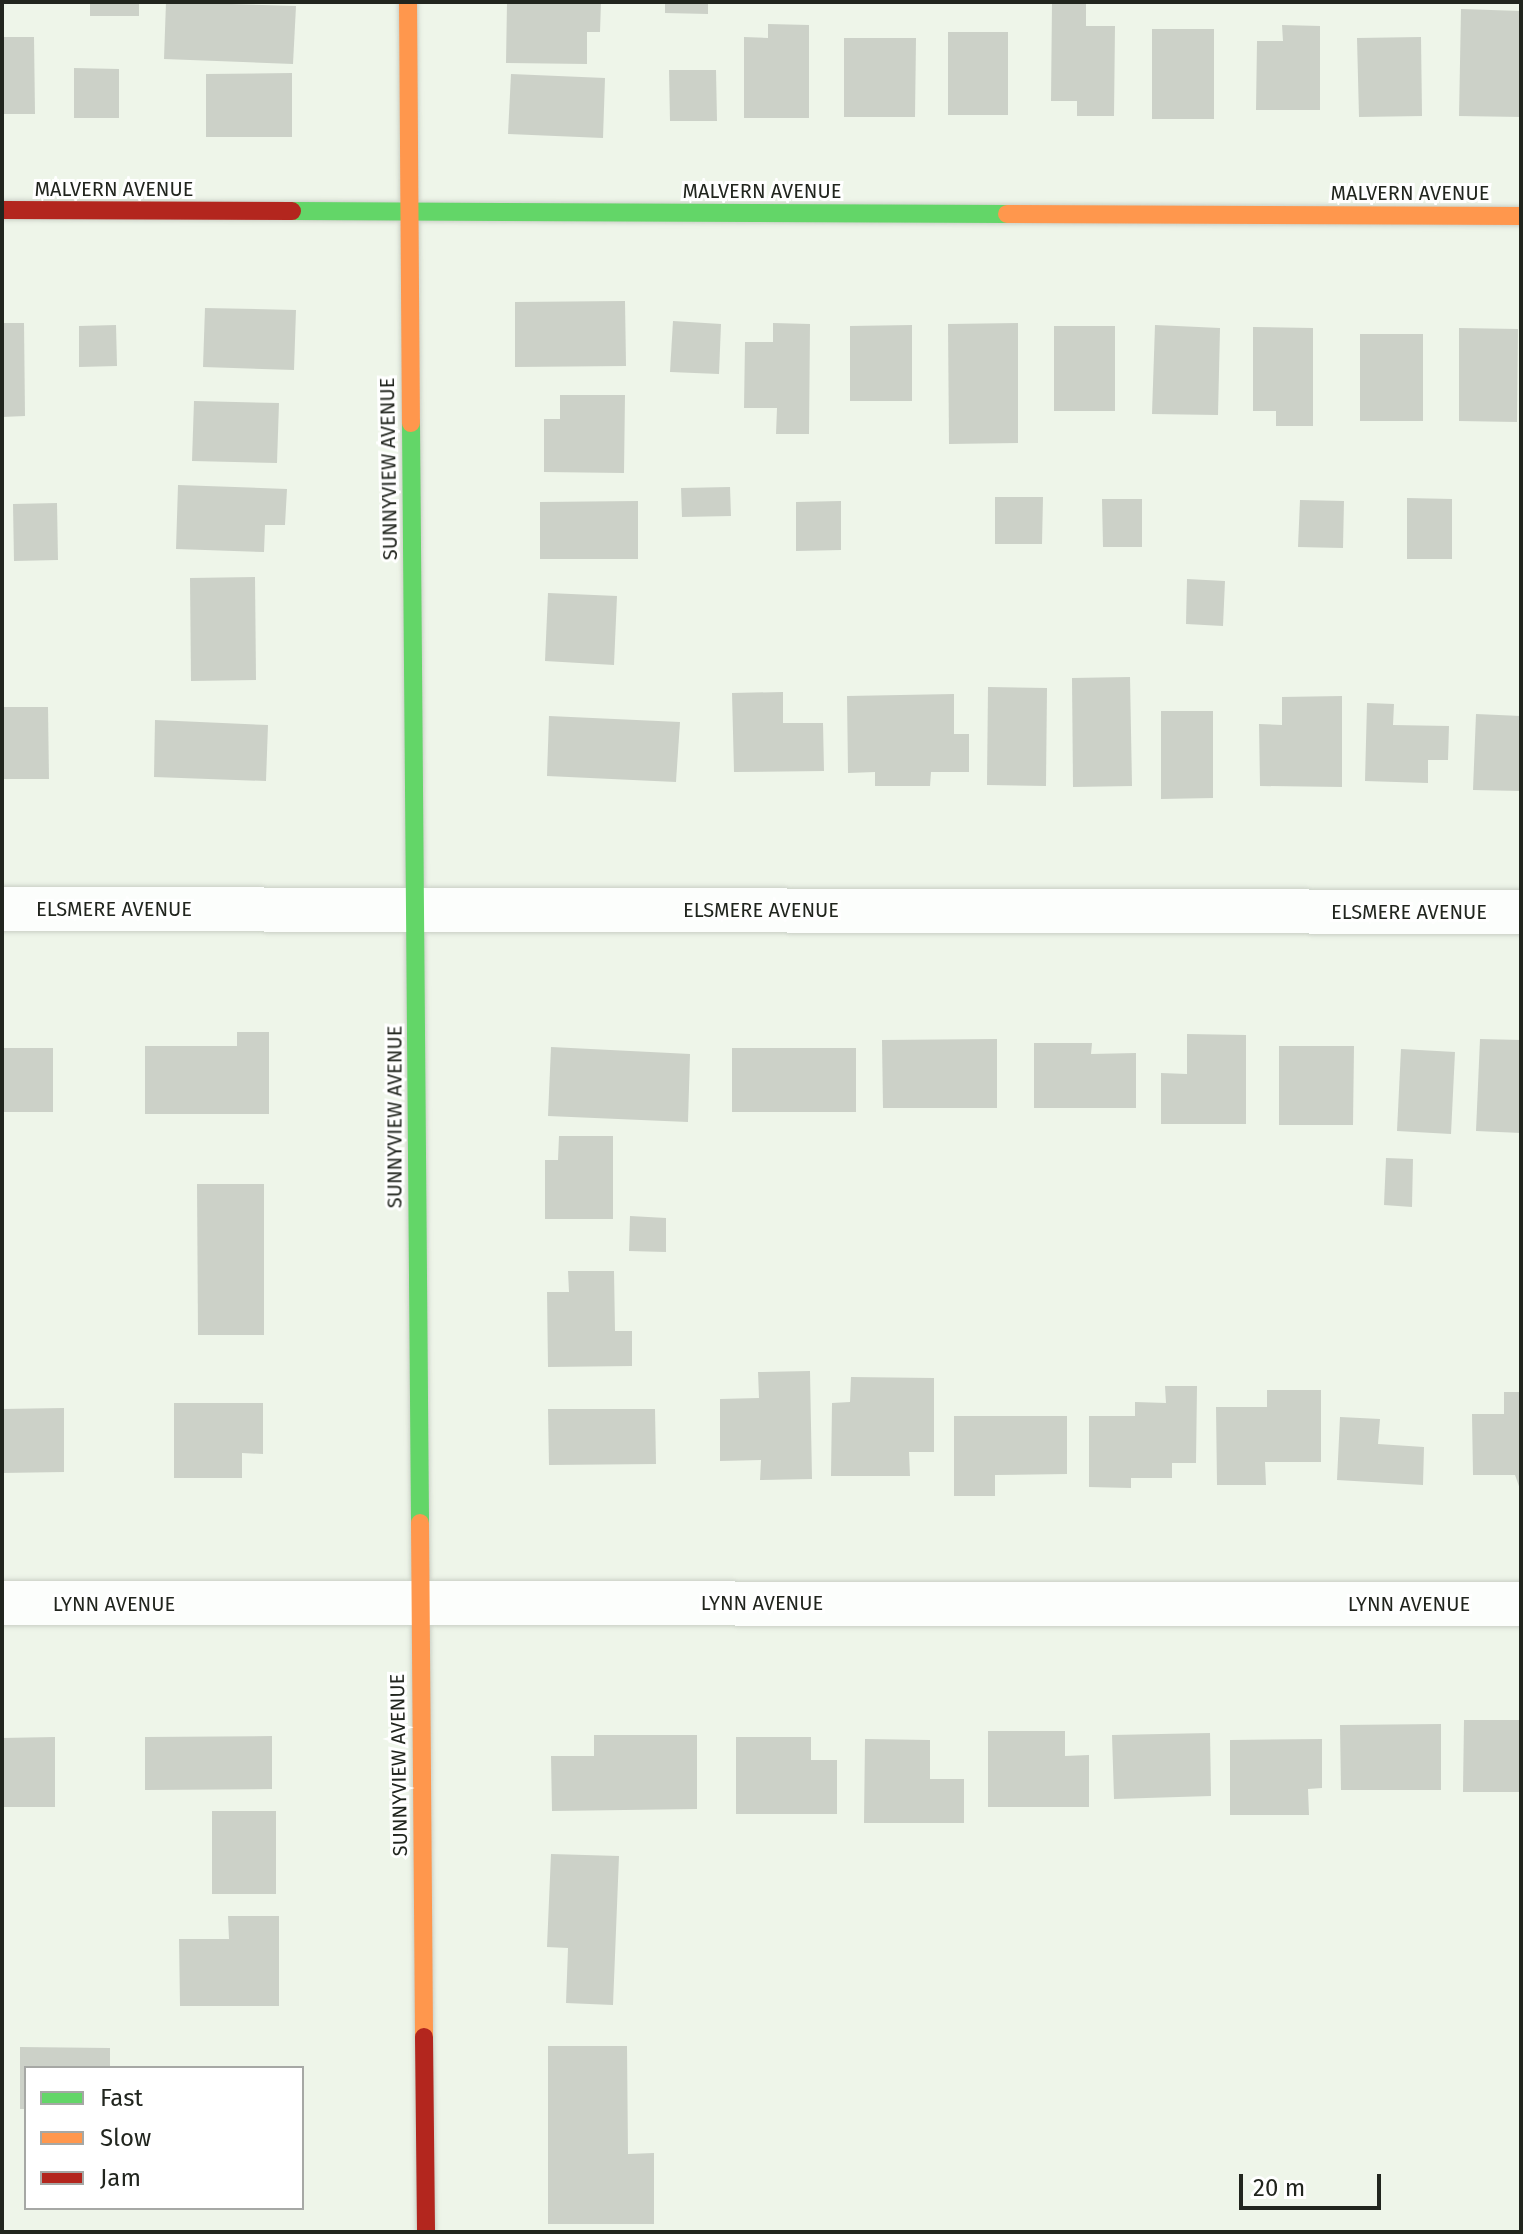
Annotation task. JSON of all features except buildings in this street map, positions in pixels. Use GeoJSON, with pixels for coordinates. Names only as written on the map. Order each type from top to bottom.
{"type":"FeatureCollection","features":[{"type":"Feature","properties":{"kind":"street","name":"SUNNYVIEW AVENUE"},"geometry":{"type":"LineString","coordinates":[[408,2],[426,2232]]}},
{"type":"Feature","properties":{"kind":"street","name":"MALVERN AVENUE"},"geometry":{"type":"LineString","coordinates":[[2,210],[1521,216]]}},
{"type":"Feature","properties":{"kind":"street","name":"ELSMERE AVENUE"},"geometry":{"type":"LineString","coordinates":[[2,909],[1521,912]]}},
{"type":"Feature","properties":{"kind":"street","name":"LYNN AVENUE"},"geometry":{"type":"LineString","coordinates":[[2,1603],[1521,1604]]}},
{"type":"Feature","properties":{"kind":"traffic: fast"},"geometry":{"type":"LineString","coordinates":[[292,211],[1007,214]]}},
{"type":"Feature","properties":{"kind":"traffic: fast"},"geometry":{"type":"LineString","coordinates":[[411,423],[420,1523]]}},
{"type":"Feature","properties":{"kind":"traffic: slow"},"geometry":{"type":"LineString","coordinates":[[408,2],[411,423]]}},
{"type":"Feature","properties":{"kind":"traffic: slow"},"geometry":{"type":"LineString","coordinates":[[1007,214],[1521,216]]}},
{"type":"Feature","properties":{"kind":"traffic: slow"},"geometry":{"type":"LineString","coordinates":[[420,1523],[424,2037]]}},
{"type":"Feature","properties":{"kind":"traffic: jam"},"geometry":{"type":"LineString","coordinates":[[2,210],[292,211]]}},
{"type":"Feature","properties":{"kind":"traffic: jam"},"geometry":{"type":"LineString","coordinates":[[424,2037],[426,2232]]}}]}
